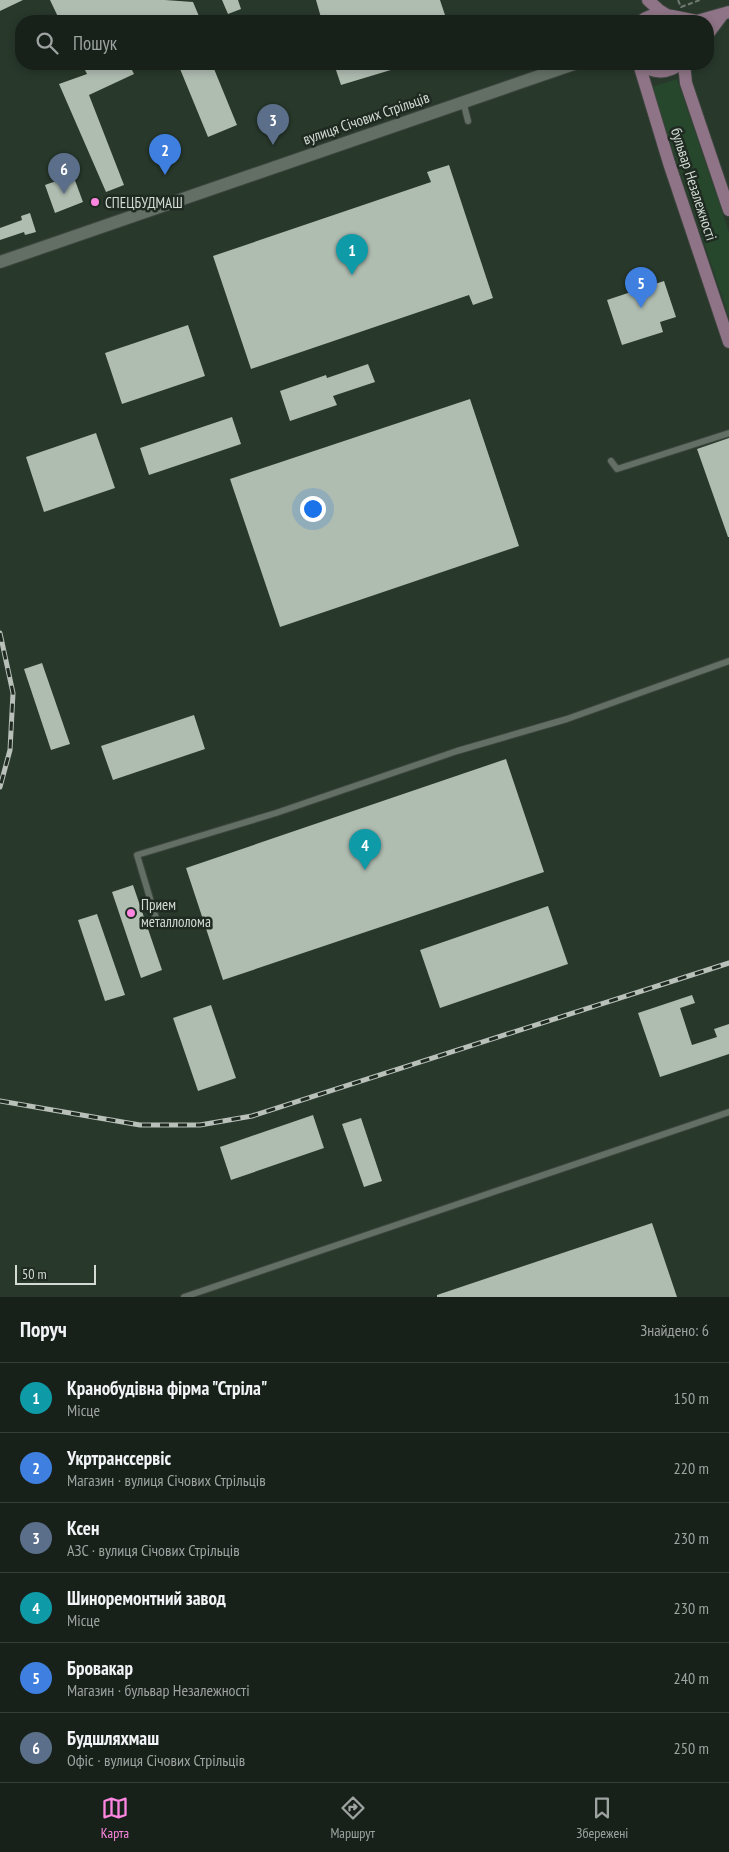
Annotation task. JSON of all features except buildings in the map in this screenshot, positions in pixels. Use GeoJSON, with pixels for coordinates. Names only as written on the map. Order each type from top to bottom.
{"type":"FeatureCollection","features":[{"type":"Feature","properties":{"kind":"street"},"geometry":{"type":"LineString","coordinates":[[642,15],[644,0]]}},
{"type":"Feature","properties":{"kind":"street"},"geometry":{"type":"LineString","coordinates":[[648,0],[668,15]]}},
{"type":"Feature","properties":{"kind":"street"},"geometry":{"type":"LineString","coordinates":[[714,22],[726,13]]}},
{"type":"Feature","properties":{"kind":"street"},"geometry":{"type":"LineString","coordinates":[[714,27],[726,13]]}},
{"type":"Feature","properties":{"kind":"street","name":"вулиця Січових Стрільців"},"geometry":{"type":"LineString","coordinates":[[0,262],[556,70]]}},
{"type":"Feature","properties":{"kind":"street","name":"бульвар Незалежності"},"geometry":{"type":"LineString","coordinates":[[642,70],[729,342]]}},
{"type":"Feature","properties":{"kind":"street"},"geometry":{"type":"LineString","coordinates":[[654,70],[668,70]]}},
{"type":"Feature","properties":{"kind":"street","name":"бульвар Незалежності"},"geometry":{"type":"LineString","coordinates":[[684,70],[688,88],[729,210]]}},
{"type":"Feature","properties":{"kind":"street"},"geometry":{"type":"LineString","coordinates":[[688,88],[691,70]]}},
{"type":"Feature","properties":{"kind":"lane"},"geometry":{"type":"LineString","coordinates":[[464,101],[468,122]]}},
{"type":"Feature","properties":{"kind":"lane"},"geometry":{"type":"LineString","coordinates":[[611,461],[617,469],[729,432]]}},
{"type":"Feature","properties":{"kind":"lane"},"geometry":{"type":"LineString","coordinates":[[158,925],[137,855],[276,813],[457,751],[567,718],[729,661]]}},
{"type":"Feature","properties":{"kind":"lane"},"geometry":{"type":"LineString","coordinates":[[184,1297],[729,1112]]}},
{"type":"Feature","properties":{"kind":"path"},"geometry":{"type":"LineString","coordinates":[[678,0],[681,6],[700,0]]}},
{"type":"Feature","properties":{"kind":"shaded area"},"geometry":{"type":"Polygon","coordinates":[[[0,0],[729,0],[729,1297],[0,1297],[0,0]]]}},
{"type":"Feature","properties":{"kind":"green space"},"geometry":{"type":"Polygon","coordinates":[[[677,79],[729,232],[729,317],[652,87],[677,79]]]}},
{"type":"Feature","properties":{"kind":"railway"},"geometry":{"type":"LineString","coordinates":[[0,633],[13,693],[10,750],[0,787]]}},
{"type":"Feature","properties":{"kind":"railway"},"geometry":{"type":"LineString","coordinates":[[0,1101],[140,1125],[200,1125],[252,1116],[729,963]]}},
{"type":"Feature","properties":{"kind":"place","name":"Ксен"},"geometry":{"type":"Point","coordinates":[273,145]}},
{"type":"Feature","properties":{"kind":"place","name":"Укртранссервіс"},"geometry":{"type":"Point","coordinates":[165,175]}},
{"type":"Feature","properties":{"kind":"place","name":"Будшляхмаш"},"geometry":{"type":"Point","coordinates":[64,194]}},
{"type":"Feature","properties":{"kind":"place","name":"СПЕЦБУДМАШ"},"geometry":{"type":"Point","coordinates":[95,202]}},
{"type":"Feature","properties":{"kind":"place","name":"Кранобудівна фірма \"Стріла\""},"geometry":{"type":"Point","coordinates":[352,275]}},
{"type":"Feature","properties":{"kind":"place","name":"Бровакар"},"geometry":{"type":"Point","coordinates":[641,308]}},
{"type":"Feature","properties":{"kind":"place","name":"Шиноремонтний завод"},"geometry":{"type":"Point","coordinates":[365,870]}},
{"type":"Feature","properties":{"kind":"place","name":"Прием металлолома"},"geometry":{"type":"Point","coordinates":[131,913]}}]}
